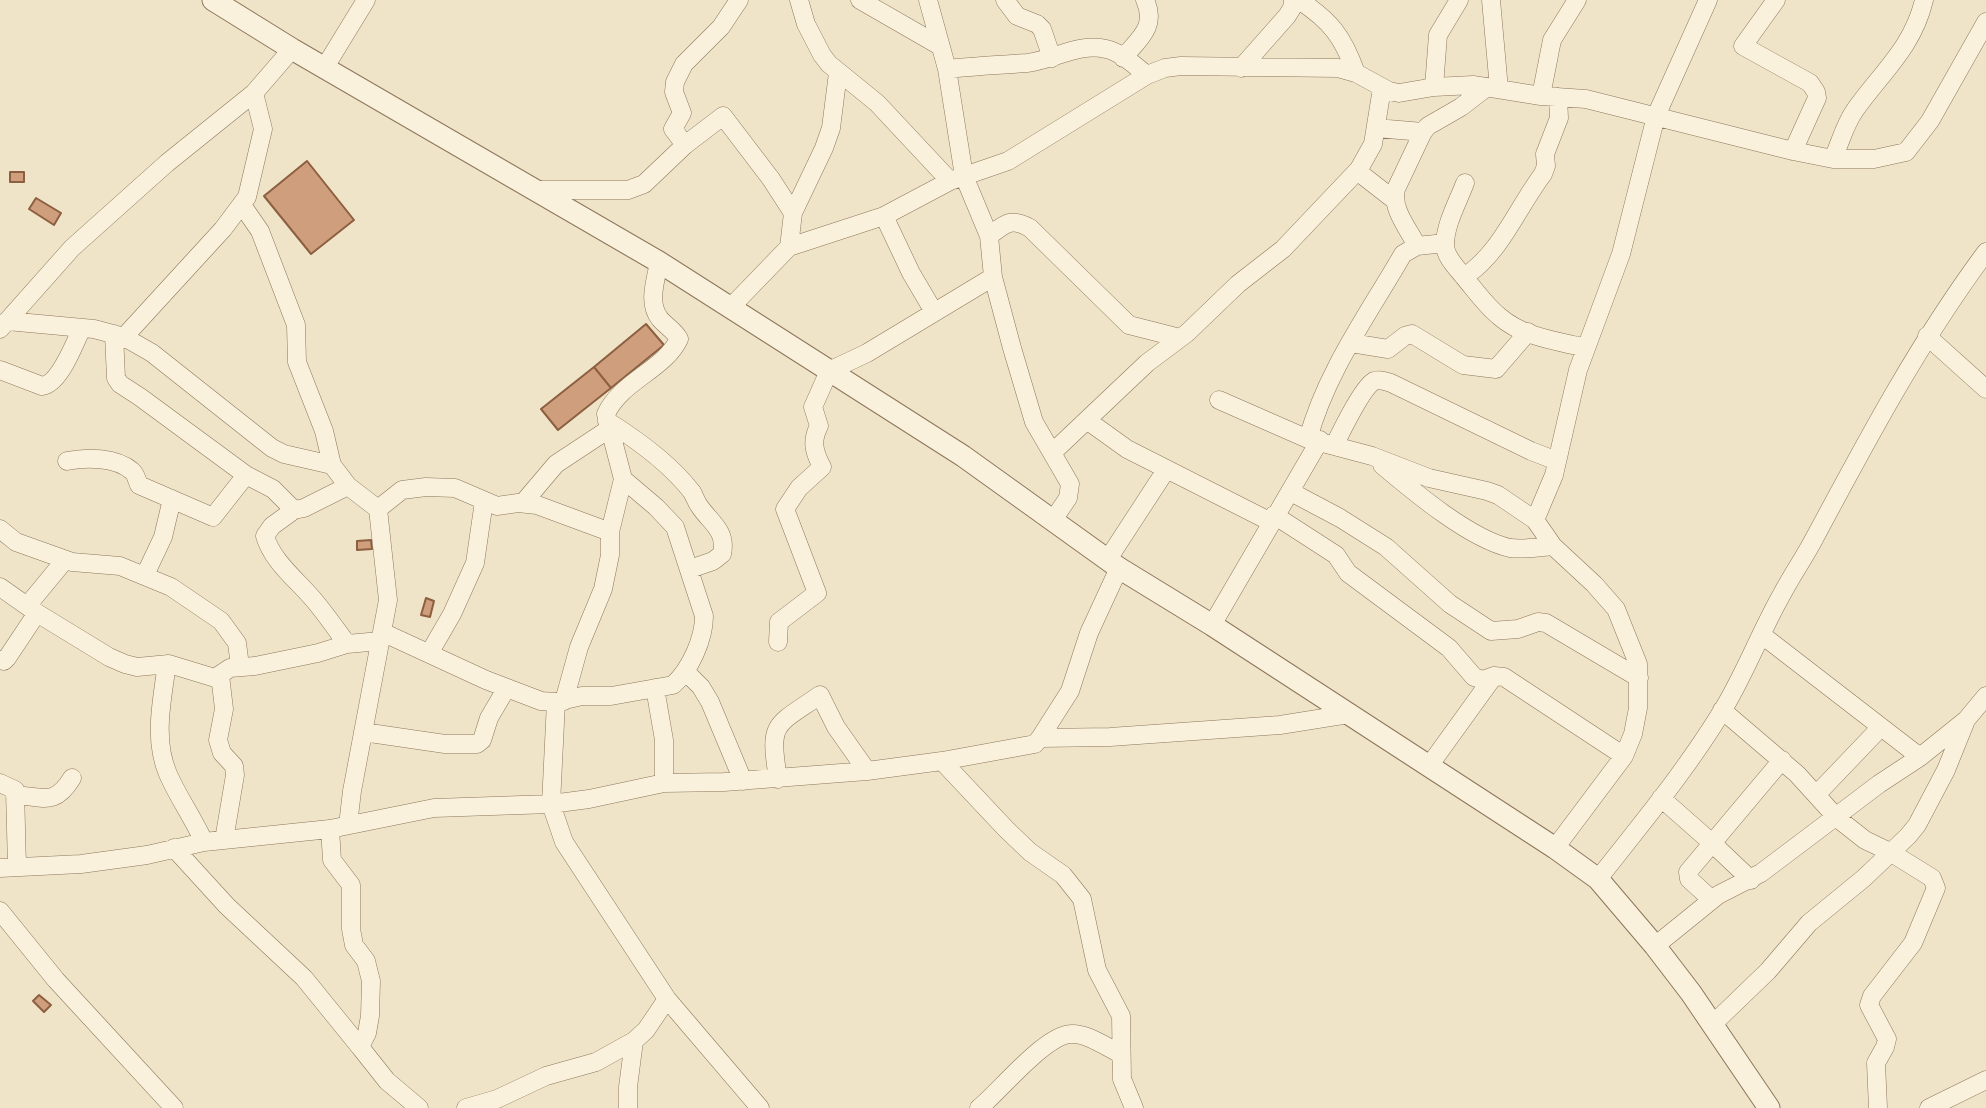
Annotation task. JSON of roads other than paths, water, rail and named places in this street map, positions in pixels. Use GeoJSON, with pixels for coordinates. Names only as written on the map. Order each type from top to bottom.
{"type":"FeatureCollection","features":[{"type":"Feature","properties":{"kind":"street"},"geometry":{"type":"LineString","coordinates":[[213,0],[292,49],[659,262],[963,456],[1114,564],[1555,848],[1598,879],[1656,946],[1713,1024],[1769,1108]]}},
{"type":"Feature","properties":{"kind":"street"},"geometry":{"type":"LineString","coordinates":[[325,67],[366,0]]}},
{"type":"Feature","properties":{"kind":"street"},"geometry":{"type":"LineString","coordinates":[[685,145],[674,134],[673,128],[682,113],[674,92],[674,82],[684,64],[721,27],[739,0]]}},
{"type":"Feature","properties":{"kind":"street"},"geometry":{"type":"LineString","coordinates":[[799,0],[806,24],[822,55],[838,73],[877,103],[957,178],[989,236],[993,277],[1034,422],[1070,484],[1068,498],[1053,520]]}},
{"type":"Feature","properties":{"kind":"street"},"geometry":{"type":"LineString","coordinates":[[860,0],[940,46]]}},
{"type":"Feature","properties":{"kind":"street"},"geometry":{"type":"LineString","coordinates":[[928,0],[947,69],[957,178]]}},
{"type":"Feature","properties":{"kind":"street"},"geometry":{"type":"LineString","coordinates":[[1005,0],[1017,16],[1037,24],[1042,29],[1052,58]]}},
{"type":"Feature","properties":{"kind":"street"},"geometry":{"type":"LineString","coordinates":[[1123,58],[1149,24],[1151,13],[1145,0]]}},
{"type":"Feature","properties":{"kind":"street"},"geometry":{"type":"LineString","coordinates":[[1241,68],[1287,16],[1293,0]]}},
{"type":"Feature","properties":{"kind":"street"},"geometry":{"type":"LineString","coordinates":[[1299,0],[1333,26],[1342,38],[1356,73]]}},
{"type":"Feature","properties":{"kind":"street"},"geometry":{"type":"LineString","coordinates":[[1434,87],[1438,35],[1459,0]]}},
{"type":"Feature","properties":{"kind":"street"},"geometry":{"type":"LineString","coordinates":[[1491,0],[1493,88]]}},
{"type":"Feature","properties":{"kind":"street"},"geometry":{"type":"LineString","coordinates":[[1464,276],[1485,261],[1495,249],[1543,174],[1547,147],[1559,118],[1550,97],[1552,40],[1577,0]]}},
{"type":"Feature","properties":{"kind":"street"},"geometry":{"type":"LineString","coordinates":[[1535,520],[1554,475],[1586,348],[1621,254],[1656,117],[1708,0]]}},
{"type":"Feature","properties":{"kind":"street"},"geometry":{"type":"LineString","coordinates":[[1776,0],[1743,44],[1745,48],[1810,83],[1816,92],[1817,98],[1793,151]]}},
{"type":"Feature","properties":{"kind":"street"},"geometry":{"type":"LineString","coordinates":[[1833,159],[1853,113],[1907,44],[1917,26],[1924,0]]}},
{"type":"Feature","properties":{"kind":"street"},"geometry":{"type":"LineString","coordinates":[[730,308],[789,247],[884,216],[957,178],[1008,160],[1147,75],[1165,68],[1338,68],[1356,73],[1382,88],[1399,93],[1434,87],[1493,88],[1550,97],[1586,99],[1793,151],[1833,159],[1874,159],[1906,152],[1930,121],[1986,22]]}},
{"type":"Feature","properties":{"kind":"street"},"geometry":{"type":"LineString","coordinates":[[947,69],[1052,58],[1073,50],[1096,48],[1106,49],[1147,75]]}},
{"type":"Feature","properties":{"kind":"street"},"geometry":{"type":"LineString","coordinates":[[4,325],[72,248],[118,205],[254,93],[292,49]]}},
{"type":"Feature","properties":{"kind":"street"},"geometry":{"type":"LineString","coordinates":[[789,247],[793,213],[831,128],[838,73]]}},
{"type":"Feature","properties":{"kind":"street"},"geometry":{"type":"LineString","coordinates":[[1053,452],[1147,363],[1283,249],[1357,171],[1370,151],[1382,88]]}},
{"type":"Feature","properties":{"kind":"street"},"geometry":{"type":"LineString","coordinates":[[1393,199],[1428,126],[1493,88]]}},
{"type":"Feature","properties":{"kind":"street"},"geometry":{"type":"LineString","coordinates":[[254,93],[261,117],[262,133],[247,197],[176,282],[119,336],[116,374],[118,383],[246,475],[273,489],[294,509]]}},
{"type":"Feature","properties":{"kind":"street"},"geometry":{"type":"LineString","coordinates":[[536,190],[628,190],[644,184],[685,145],[723,116],[771,178],[793,213]]}},
{"type":"Feature","properties":{"kind":"street"},"geometry":{"type":"LineString","coordinates":[[1376,128],[1423,132]]}},
{"type":"Feature","properties":{"kind":"street"},"geometry":{"type":"LineString","coordinates":[[1357,171],[1393,199],[1417,246]]}},
{"type":"Feature","properties":{"kind":"street"},"geometry":{"type":"LineString","coordinates":[[1465,183],[1447,230],[1446,253],[1501,318],[1544,338],[1586,348]]}},
{"type":"Feature","properties":{"kind":"street"},"geometry":{"type":"LineString","coordinates":[[242,205],[260,232],[296,326],[297,362],[324,432],[332,465],[348,486],[378,509],[388,600],[348,825]]}},
{"type":"Feature","properties":{"kind":"street"},"geometry":{"type":"LineString","coordinates":[[884,216],[911,273],[934,312]]}},
{"type":"Feature","properties":{"kind":"street"},"geometry":{"type":"LineString","coordinates":[[989,236],[1004,224],[1015,221],[1022,223],[1129,325],[1180,338]]}},
{"type":"Feature","properties":{"kind":"street"},"geometry":{"type":"LineString","coordinates":[[1321,442],[1324,394],[1404,254],[1417,246],[1445,243]]}},
{"type":"Feature","properties":{"kind":"street"},"geometry":{"type":"LineString","coordinates":[[1598,879],[1661,798],[1723,710],[1746,670],[1782,593],[1927,336],[1985,256]]}},
{"type":"Feature","properties":{"kind":"street"},"geometry":{"type":"LineString","coordinates":[[659,262],[653,298],[654,309],[664,323],[678,335],[679,342],[618,396],[608,410],[608,425],[623,479],[610,533],[610,555],[603,589],[560,701],[551,804],[564,842],[667,999],[760,1108]]}},
{"type":"Feature","properties":{"kind":"street"},"geometry":{"type":"LineString","coordinates":[[778,642],[779,622],[817,593],[785,509],[799,488],[822,467],[814,453],[814,436],[819,426],[813,407],[829,372],[867,353],[993,277]]}},
{"type":"Feature","properties":{"kind":"street"},"geometry":{"type":"LineString","coordinates":[[4,325],[82,328],[119,336],[152,353],[272,449],[332,465]]}},
{"type":"Feature","properties":{"kind":"street"},"geometry":{"type":"LineString","coordinates":[[0,370],[42,386],[48,385],[56,377],[82,328]]}},
{"type":"Feature","properties":{"kind":"street"},"geometry":{"type":"LineString","coordinates":[[1351,343],[1388,349],[1412,334],[1463,365],[1496,369],[1528,332]]}},
{"type":"Feature","properties":{"kind":"street"},"geometry":{"type":"LineString","coordinates":[[1927,336],[1986,389]]}},
{"type":"Feature","properties":{"kind":"street"},"geometry":{"type":"LineString","coordinates":[[1212,625],[1273,518],[1321,442],[1374,382],[1381,380],[1391,383],[1557,461]]}},
{"type":"Feature","properties":{"kind":"street"},"geometry":{"type":"LineString","coordinates":[[1219,400],[1321,442],[1372,456],[1429,478],[1498,495],[1535,520],[1553,546],[1594,584],[1616,609],[1638,664],[1635,721],[1624,756],[1555,848]]}},
{"type":"Feature","properties":{"kind":"street"},"geometry":{"type":"LineString","coordinates":[[1088,421],[1127,449],[1166,470],[1273,518],[1336,555],[1348,573],[1449,648],[1474,677],[1483,680],[1494,676],[1504,677],[1624,756]]}},
{"type":"Feature","properties":{"kind":"street"},"geometry":{"type":"LineString","coordinates":[[523,503],[556,464],[608,425]]}},
{"type":"Feature","properties":{"kind":"street"},"geometry":{"type":"LineString","coordinates":[[608,425],[659,460],[691,491],[719,528],[724,545],[722,554],[713,561],[690,569]]}},
{"type":"Feature","properties":{"kind":"street"},"geometry":{"type":"LineString","coordinates":[[1372,456],[1445,514],[1487,539],[1513,548],[1553,546]]}},
{"type":"Feature","properties":{"kind":"street"},"geometry":{"type":"LineString","coordinates":[[67,461],[94,459],[119,465],[133,471],[139,485],[213,517],[246,475]]}},
{"type":"Feature","properties":{"kind":"street"},"geometry":{"type":"LineString","coordinates":[[0,783],[14,789],[15,795],[8,868],[81,864],[204,842],[330,829],[434,808],[551,804],[664,783],[778,779],[867,771],[1035,744],[1070,691],[1114,564],[1166,470]]}},
{"type":"Feature","properties":{"kind":"street"},"geometry":{"type":"LineString","coordinates":[[0,587],[32,610],[125,664],[137,667],[167,664],[212,678],[230,668],[299,658],[381,636],[430,652],[506,689],[541,701],[611,696],[673,685],[691,661],[704,622],[704,612],[673,525],[623,479]]}},
{"type":"Feature","properties":{"kind":"street"},"geometry":{"type":"LineString","coordinates":[[347,644],[275,555],[265,537],[272,526],[294,509],[304,508],[348,486]]}},
{"type":"Feature","properties":{"kind":"street"},"geometry":{"type":"LineString","coordinates":[[378,509],[402,490],[455,488],[484,502],[502,506],[523,503],[537,505],[610,533]]}},
{"type":"Feature","properties":{"kind":"street"},"geometry":{"type":"LineString","coordinates":[[1291,492],[1386,547],[1450,604],[1491,631],[1518,629],[1538,622],[1546,623],[1639,678]]}},
{"type":"Feature","properties":{"kind":"street"},"geometry":{"type":"LineString","coordinates":[[145,575],[163,537],[173,499]]}},
{"type":"Feature","properties":{"kind":"street"},"geometry":{"type":"LineString","coordinates":[[430,652],[452,614],[475,563],[484,502]]}},
{"type":"Feature","properties":{"kind":"street"},"geometry":{"type":"LineString","coordinates":[[0,529],[16,542],[65,560],[81,564],[110,564],[145,575],[192,599],[221,621],[237,643],[240,666]]}},
{"type":"Feature","properties":{"kind":"street"},"geometry":{"type":"LineString","coordinates":[[0,660],[5,660],[32,610],[65,560]]}},
{"type":"Feature","properties":{"kind":"street"},"geometry":{"type":"LineString","coordinates":[[1762,635],[1920,757]]}},
{"type":"Feature","properties":{"kind":"street"},"geometry":{"type":"LineString","coordinates":[[167,664],[160,720],[161,752],[166,771],[204,842]]}},
{"type":"Feature","properties":{"kind":"street"},"geometry":{"type":"LineString","coordinates":[[685,671],[701,687],[710,702],[743,781]]}},
{"type":"Feature","properties":{"kind":"street"},"geometry":{"type":"LineString","coordinates":[[220,675],[224,701],[218,740],[222,753],[234,766],[235,775],[224,840]]}},
{"type":"Feature","properties":{"kind":"street"},"geometry":{"type":"LineString","coordinates":[[1429,766],[1494,676]]}},
{"type":"Feature","properties":{"kind":"street"},"geometry":{"type":"LineString","coordinates":[[655,688],[663,740],[664,783]]}},
{"type":"Feature","properties":{"kind":"street"},"geometry":{"type":"LineString","coordinates":[[363,732],[432,743],[477,744],[482,740],[489,718],[506,689]]}},
{"type":"Feature","properties":{"kind":"street"},"geometry":{"type":"LineString","coordinates":[[778,779],[773,747],[776,730],[820,695],[836,727],[867,771]]}},
{"type":"Feature","properties":{"kind":"street"},"geometry":{"type":"LineString","coordinates":[[1656,946],[1712,900],[1751,880],[1920,757],[1966,720],[1986,696]]}},
{"type":"Feature","properties":{"kind":"street"},"geometry":{"type":"LineString","coordinates":[[1723,710],[1782,761],[1837,818],[1865,840],[1932,878],[1936,888],[1913,943],[1872,996],[1869,1005],[1887,1039],[1876,1063],[1878,1108]]}},
{"type":"Feature","properties":{"kind":"street"},"geometry":{"type":"LineString","coordinates":[[1040,738],[1110,737],[1280,725],[1349,714]]}},
{"type":"Feature","properties":{"kind":"street"},"geometry":{"type":"LineString","coordinates":[[1713,1024],[1768,971],[1809,923],[1864,878],[1917,825],[1946,769],[1966,720]]}},
{"type":"Feature","properties":{"kind":"street"},"geometry":{"type":"LineString","coordinates":[[1816,795],[1881,727]]}},
{"type":"Feature","properties":{"kind":"street"},"geometry":{"type":"LineString","coordinates":[[942,761],[1030,852],[1063,875],[1082,899],[1097,970],[1123,1024],[1122,1079],[1134,1108]]}},
{"type":"Feature","properties":{"kind":"street"},"geometry":{"type":"LineString","coordinates":[[1712,900],[1687,875],[1782,761]]}},
{"type":"Feature","properties":{"kind":"street"},"geometry":{"type":"LineString","coordinates":[[15,795],[53,798],[64,792],[72,778]]}},
{"type":"Feature","properties":{"kind":"street"},"geometry":{"type":"LineString","coordinates":[[1661,798],[1713,842],[1751,880]]}},
{"type":"Feature","properties":{"kind":"street"},"geometry":{"type":"LineString","coordinates":[[330,829],[332,860],[351,885],[351,929],[354,945],[366,961],[371,981],[370,1016],[360,1047]]}},
{"type":"Feature","properties":{"kind":"street"},"geometry":{"type":"LineString","coordinates":[[174,848],[227,906],[304,978],[387,1081],[414,1107]]}},
{"type":"Feature","properties":{"kind":"street"},"geometry":{"type":"LineString","coordinates":[[0,911],[56,980],[174,1108]]}},
{"type":"Feature","properties":{"kind":"street"},"geometry":{"type":"LineString","coordinates":[[466,1108],[497,1099],[546,1076],[596,1062],[634,1041],[646,1030],[667,999]]}},
{"type":"Feature","properties":{"kind":"street"},"geometry":{"type":"LineString","coordinates":[[979,1108],[1025,1063],[1066,1035],[1084,1036],[1121,1054]]}},
{"type":"Feature","properties":{"kind":"street"},"geometry":{"type":"LineString","coordinates":[[628,1108],[634,1041]]}},
{"type":"Feature","properties":{"kind":"street"},"geometry":{"type":"LineString","coordinates":[[1929,1108],[1986,1080]]}}]}
